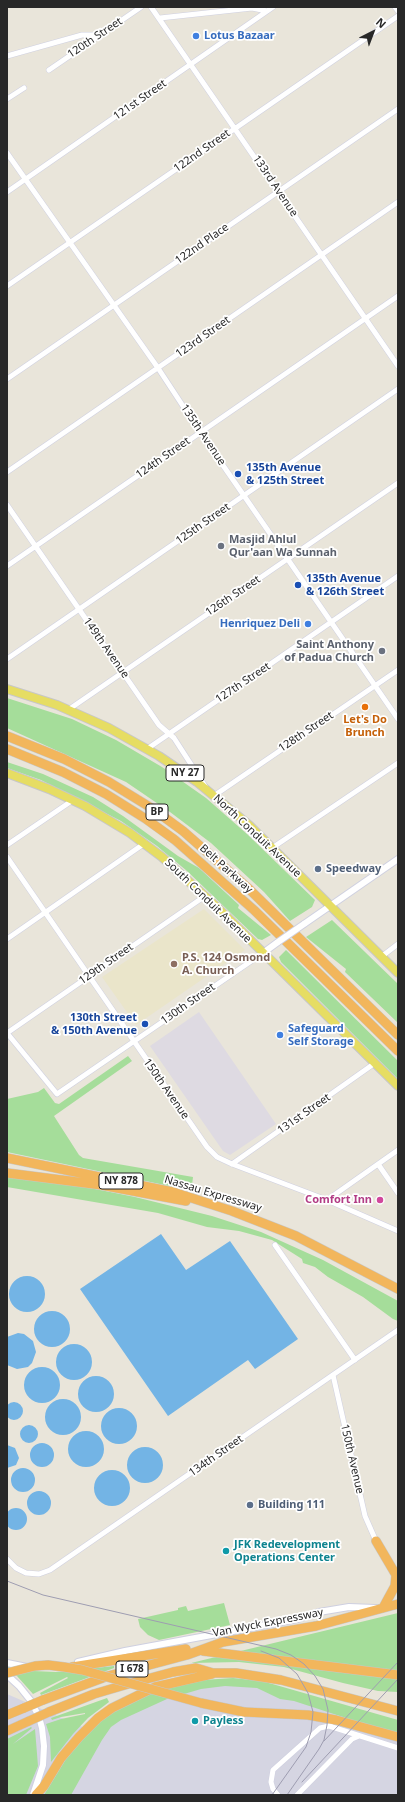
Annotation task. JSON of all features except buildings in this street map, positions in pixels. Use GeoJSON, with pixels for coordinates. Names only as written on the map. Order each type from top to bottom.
{"type":"FeatureCollection","features":[{"type":"Feature","properties":{"kind":"highway","name":"Belt Parkway"},"geometry":{"type":"LineString","coordinates":[[7,736],[87,770],[120,788],[163,816],[198,843],[249,889],[398,1034]]}},
{"type":"Feature","properties":{"kind":"highway","name":"Belt Parkway"},"geometry":{"type":"LineString","coordinates":[[7,749],[63,772],[106,794],[146,819],[174,840],[248,905],[398,1051]]}},
{"type":"Feature","properties":{"kind":"highway"},"geometry":{"type":"LineString","coordinates":[[357,994],[398,1025]]}},
{"type":"Feature","properties":{"kind":"highway","name":"Nassau Expressway"},"geometry":{"type":"LineString","coordinates":[[7,1158],[173,1192],[232,1211],[301,1238],[398,1289]]}},
{"type":"Feature","properties":{"kind":"highway"},"geometry":{"type":"LineString","coordinates":[[7,1173],[102,1185],[232,1211]]}},
{"type":"Feature","properties":{"kind":"highway"},"geometry":{"type":"LineString","coordinates":[[376,1540],[398,1568]]}},
{"type":"Feature","properties":{"kind":"highway"},"geometry":{"type":"LineString","coordinates":[[376,1540],[396,1575],[395,1586],[383,1608]]}},
{"type":"Feature","properties":{"kind":"highway","name":"Van Wyck Expressway"},"geometry":{"type":"LineString","coordinates":[[7,1716],[43,1700],[108,1676],[200,1651],[223,1642],[316,1626],[398,1604]]}},
{"type":"Feature","properties":{"kind":"highway"},"geometry":{"type":"LineString","coordinates":[[41,1668],[74,1667],[223,1642]]}},
{"type":"Feature","properties":{"kind":"highway"},"geometry":{"type":"LineString","coordinates":[[200,1651],[398,1675]]}},
{"type":"Feature","properties":{"kind":"highway"},"geometry":{"type":"LineString","coordinates":[[7,1674],[36,1666],[48,1665],[64,1667],[82,1670],[201,1703],[244,1712],[308,1715],[336,1720],[398,1737]]}},
{"type":"Feature","properties":{"kind":"highway","name":"I 678"},"geometry":{"type":"LineString","coordinates":[[7,1731],[49,1712],[100,1693],[173,1672],[196,1668],[213,1673],[242,1674],[282,1680],[397,1711]]}},
{"type":"Feature","properties":{"kind":"highway"},"geometry":{"type":"LineString","coordinates":[[36,1795],[44,1786],[61,1758],[75,1741],[106,1712],[125,1701],[156,1687],[213,1673]]}},
{"type":"Feature","properties":{"kind":"main road","name":"North Conduit Avenue"},"geometry":{"type":"LineString","coordinates":[[7,689],[68,710],[109,728],[178,768],[207,789],[241,818],[398,973]]}},
{"type":"Feature","properties":{"kind":"main road","name":"South Conduit Avenue"},"geometry":{"type":"LineString","coordinates":[[7,773],[73,800],[116,824],[145,843],[174,867],[205,896],[398,1086]]}},
{"type":"Feature","properties":{"kind":"street","name":"120th Street"},"geometry":{"type":"LineString","coordinates":[[49,70],[141,7]]}},
{"type":"Feature","properties":{"kind":"street","name":"133rd Avenue"},"geometry":{"type":"LineString","coordinates":[[151,7],[398,366]]}},
{"type":"Feature","properties":{"kind":"street","name":"121st Street"},"geometry":{"type":"LineString","coordinates":[[7,192],[192,65],[273,7]]}},
{"type":"Feature","properties":{"kind":"street"},"geometry":{"type":"LineString","coordinates":[[395,7],[398,11]]}},
{"type":"Feature","properties":{"kind":"street"},"geometry":{"type":"LineString","coordinates":[[160,18],[252,8],[267,11]]}},
{"type":"Feature","properties":{"kind":"street","name":"122nd Street"},"geometry":{"type":"LineString","coordinates":[[7,286],[398,16]]}},
{"type":"Feature","properties":{"kind":"street"},"geometry":{"type":"LineString","coordinates":[[7,56],[82,35],[98,35]]}},
{"type":"Feature","properties":{"kind":"street"},"geometry":{"type":"LineString","coordinates":[[7,99],[24,88]]}},
{"type":"Feature","properties":{"kind":"street","name":"122nd Place"},"geometry":{"type":"LineString","coordinates":[[7,379],[398,109]]}},
{"type":"Feature","properties":{"kind":"street","name":"135th Avenue"},"geometry":{"type":"LineString","coordinates":[[7,153],[158,368],[200,432],[398,719]]}},
{"type":"Feature","properties":{"kind":"street","name":"123rd Street"},"geometry":{"type":"LineString","coordinates":[[7,472],[398,202]]}},
{"type":"Feature","properties":{"kind":"street","name":"124th Street"},"geometry":{"type":"LineString","coordinates":[[7,566],[398,296]]}},
{"type":"Feature","properties":{"kind":"street","name":"125th Street"},"geometry":{"type":"LineString","coordinates":[[7,659],[398,389]]}},
{"type":"Feature","properties":{"kind":"street","name":"126th Street"},"geometry":{"type":"LineString","coordinates":[[68,710],[398,482]]}},
{"type":"Feature","properties":{"kind":"street","name":"149th Avenue"},"geometry":{"type":"LineString","coordinates":[[7,505],[159,725],[174,738],[207,789]]}},
{"type":"Feature","properties":{"kind":"street","name":"127th Street"},"geometry":{"type":"LineString","coordinates":[[147,749],[398,576]]}},
{"type":"Feature","properties":{"kind":"street","name":"128th Street"},"geometry":{"type":"LineString","coordinates":[[215,795],[398,670]]}},
{"type":"Feature","properties":{"kind":"street"},"geometry":{"type":"LineString","coordinates":[[272,848],[398,763]]}},
{"type":"Feature","properties":{"kind":"street"},"geometry":{"type":"LineString","coordinates":[[7,845],[73,800]]}},
{"type":"Feature","properties":{"kind":"street"},"geometry":{"type":"LineString","coordinates":[[7,939],[145,843]]}},
{"type":"Feature","properties":{"kind":"street","name":"150th Avenue"},"geometry":{"type":"LineString","coordinates":[[7,857],[88,977],[207,1147],[217,1157],[327,1200],[398,1231]]}},
{"type":"Feature","properties":{"kind":"street","name":"130th Street"},"geometry":{"type":"LineString","coordinates":[[7,1033],[57,1094],[398,859]]}},
{"type":"Feature","properties":{"kind":"street","name":"129th Street"},"geometry":{"type":"LineString","coordinates":[[7,1033],[205,896]]}},
{"type":"Feature","properties":{"kind":"street"},"geometry":{"type":"LineString","coordinates":[[381,957],[398,944]]}},
{"type":"Feature","properties":{"kind":"street","name":"131st Street"},"geometry":{"type":"LineString","coordinates":[[232,1164],[375,1063]]}},
{"type":"Feature","properties":{"kind":"street"},"geometry":{"type":"LineString","coordinates":[[327,1200],[398,1150]]}},
{"type":"Feature","properties":{"kind":"street"},"geometry":{"type":"LineString","coordinates":[[378,1164],[398,1193]]}},
{"type":"Feature","properties":{"kind":"street"},"geometry":{"type":"LineString","coordinates":[[275,1245],[355,1360]]}},
{"type":"Feature","properties":{"kind":"street","name":"134th Street"},"geometry":{"type":"LineString","coordinates":[[7,1559],[19,1570],[30,1574],[43,1573],[56,1567],[398,1330]]}},
{"type":"Feature","properties":{"kind":"street","name":"150th Avenue"},"geometry":{"type":"LineString","coordinates":[[333,1375],[365,1516],[376,1540]]}},
{"type":"Feature","properties":{"kind":"street"},"geometry":{"type":"LineString","coordinates":[[7,1663],[41,1668],[65,1665],[125,1651],[298,1619],[319,1612],[349,1607],[383,1608]]}},
{"type":"Feature","properties":{"kind":"street"},"geometry":{"type":"LineString","coordinates":[[7,1674],[22,1689],[31,1701],[39,1717],[42,1728],[44,1759],[41,1776],[33,1795]]}},
{"type":"Feature","properties":{"kind":"street"},"geometry":{"type":"LineString","coordinates":[[278,1795],[273,1789],[271,1782],[273,1770],[320,1728],[328,1726],[398,1748]]}},
{"type":"Feature","properties":{"kind":"street"},"geometry":{"type":"LineString","coordinates":[[297,1795],[352,1739],[359,1736]]}},
{"type":"Feature","properties":{"kind":"shaded area","name":"P.S. 124 Osmond A. Church"},"geometry":{"type":"Polygon","coordinates":[[[204,909],[245,950],[136,1025],[102,977],[204,909]]]}},
{"type":"Feature","properties":{"kind":"shaded area"},"geometry":{"type":"Polygon","coordinates":[[[199,1012],[276,1124],[230,1155],[223,1151],[150,1046],[199,1012]]]}},
{"type":"Feature","properties":{"kind":"shaded area"},"geometry":{"type":"Polygon","coordinates":[[[225,1684],[259,1687],[398,1732],[398,1795],[7,1795],[7,1694],[101,1735],[121,1718],[167,1697],[200,1687],[225,1684]]]}},
{"type":"Feature","properties":{"kind":"green space"},"geometry":{"type":"Polygon","coordinates":[[[7,698],[72,719],[116,740],[162,767],[206,798],[247,834],[315,900],[312,907],[290,921],[264,892],[211,843],[170,812],[126,782],[7,728],[7,698]]]}},
{"type":"Feature","properties":{"kind":"green space"},"geometry":{"type":"Polygon","coordinates":[[[7,762],[43,774],[93,797],[123,816],[178,856],[199,868],[239,905],[238,908],[271,935],[262,940],[258,939],[187,871],[157,846],[121,821],[41,780],[7,768],[7,762]]]}},
{"type":"Feature","properties":{"kind":"green space"},"geometry":{"type":"Polygon","coordinates":[[[332,920],[398,984],[398,1023],[345,972],[346,969],[306,937],[332,920]]]}},
{"type":"Feature","properties":{"kind":"green space"},"geometry":{"type":"Polygon","coordinates":[[[286,950],[398,1061],[398,1079],[281,962],[279,957],[286,950]]]}},
{"type":"Feature","properties":{"kind":"green space"},"geometry":{"type":"Polygon","coordinates":[[[128,1056],[132,1061],[54,1116],[79,1155],[83,1158],[193,1177],[192,1185],[199,1189],[198,1192],[7,1152],[7,1099],[38,1092],[44,1088],[55,1103],[59,1104],[128,1056]]]}},
{"type":"Feature","properties":{"kind":"green space"},"geometry":{"type":"Polygon","coordinates":[[[7,1177],[85,1187],[135,1197],[212,1216],[261,1232],[323,1260],[398,1301],[398,1321],[363,1297],[328,1277],[315,1267],[303,1263],[302,1259],[272,1240],[239,1231],[207,1227],[158,1213],[7,1187],[7,1177]]]}},
{"type":"Feature","properties":{"kind":"green space"},"geometry":{"type":"Polygon","coordinates":[[[224,1603],[230,1625],[159,1640],[148,1635],[140,1627],[138,1619],[178,1610],[178,1608],[186,1606],[188,1611],[224,1603]]]}},
{"type":"Feature","properties":{"kind":"green space"},"geometry":{"type":"Polygon","coordinates":[[[398,1613],[398,1692],[378,1691],[284,1667],[239,1662],[191,1663],[398,1613]]]}},
{"type":"Feature","properties":{"kind":"green space"},"geometry":{"type":"Polygon","coordinates":[[[7,1666],[33,1671],[56,1672],[114,1666],[114,1668],[41,1695],[40,1693],[68,1678],[67,1677],[33,1694],[17,1676],[7,1669],[7,1666]]]}},
{"type":"Feature","properties":{"kind":"green space"},"geometry":{"type":"Polygon","coordinates":[[[233,1678],[262,1681],[398,1720],[398,1735],[294,1701],[280,1699],[257,1688],[225,1686],[201,1689],[167,1699],[121,1720],[111,1727],[102,1740],[71,1795],[44,1795],[74,1746],[104,1716],[147,1693],[203,1680],[233,1678]]]}},
{"type":"Feature","properties":{"kind":"green space"},"geometry":{"type":"Polygon","coordinates":[[[107,1698],[109,1702],[88,1718],[51,1762],[50,1737],[46,1724],[85,1713],[52,1720],[51,1718],[107,1698]]]}},
{"type":"Feature","properties":{"kind":"green space"},"geometry":{"type":"Polygon","coordinates":[[[31,1727],[32,1728],[13,1744],[35,1729],[38,1766],[26,1795],[7,1795],[7,1739],[31,1727]]]}},
{"type":"Feature","properties":{"kind":"water"},"geometry":{"type":"Polygon","coordinates":[[[161,1234],[186,1270],[230,1241],[298,1339],[255,1369],[248,1360],[168,1416],[80,1289],[161,1234]]]}},
{"type":"Feature","properties":{"kind":"water"},"geometry":{"type":"Polygon","coordinates":[[[30,1276],[40,1281],[44,1287],[44,1301],[40,1307],[34,1311],[24,1312],[14,1307],[10,1301],[9,1291],[14,1281],[20,1277],[30,1276]]]}},
{"type":"Feature","properties":{"kind":"water"},"geometry":{"type":"Polygon","coordinates":[[[55,1311],[65,1316],[69,1322],[69,1336],[65,1342],[59,1346],[49,1347],[39,1342],[35,1336],[34,1326],[39,1316],[45,1312],[55,1311]]]}},
{"type":"Feature","properties":{"kind":"water"},"geometry":{"type":"Polygon","coordinates":[[[18,1333],[24,1334],[33,1341],[36,1352],[32,1363],[28,1367],[17,1369],[7,1365],[7,1337],[18,1333]]]}},
{"type":"Feature","properties":{"kind":"water"},"geometry":{"type":"Polygon","coordinates":[[[77,1344],[87,1349],[91,1355],[91,1369],[87,1375],[81,1379],[71,1380],[61,1375],[57,1369],[56,1359],[61,1349],[67,1345],[77,1344]]]}},
{"type":"Feature","properties":{"kind":"water"},"geometry":{"type":"Polygon","coordinates":[[[45,1367],[55,1372],[59,1378],[59,1392],[55,1398],[49,1402],[39,1403],[29,1398],[25,1392],[24,1382],[29,1372],[35,1368],[45,1367]]]}},
{"type":"Feature","properties":{"kind":"water"},"geometry":{"type":"Polygon","coordinates":[[[99,1376],[109,1381],[113,1387],[113,1401],[109,1407],[103,1411],[93,1412],[83,1407],[79,1401],[78,1391],[83,1381],[89,1377],[99,1376]]]}},
{"type":"Feature","properties":{"kind":"water"},"geometry":{"type":"Polygon","coordinates":[[[66,1399],[76,1404],[80,1410],[80,1424],[76,1430],[70,1434],[60,1435],[50,1430],[46,1424],[45,1414],[50,1404],[56,1400],[66,1399]]]}},
{"type":"Feature","properties":{"kind":"water"},"geometry":{"type":"Polygon","coordinates":[[[14,1402],[20,1405],[23,1411],[20,1417],[14,1420],[8,1417],[5,1411],[8,1405],[14,1402]]]}},
{"type":"Feature","properties":{"kind":"water"},"geometry":{"type":"Polygon","coordinates":[[[122,1408],[132,1413],[136,1419],[136,1433],[132,1439],[126,1443],[116,1444],[106,1439],[102,1433],[101,1423],[106,1413],[112,1409],[122,1408]]]}},
{"type":"Feature","properties":{"kind":"water"},"geometry":{"type":"Polygon","coordinates":[[[25,1425],[33,1425],[38,1430],[36,1441],[33,1443],[25,1443],[20,1438],[20,1430],[25,1425]]]}},
{"type":"Feature","properties":{"kind":"water"},"geometry":{"type":"Polygon","coordinates":[[[89,1431],[99,1436],[103,1442],[103,1456],[99,1462],[93,1466],[83,1467],[73,1462],[69,1456],[68,1446],[73,1436],[79,1432],[89,1431]]]}},
{"type":"Feature","properties":{"kind":"water"},"geometry":{"type":"Polygon","coordinates":[[[42,1443],[50,1447],[54,1455],[50,1463],[42,1467],[34,1463],[30,1455],[34,1447],[42,1443]]]}},
{"type":"Feature","properties":{"kind":"water"},"geometry":{"type":"Polygon","coordinates":[[[7,1445],[15,1448],[19,1458],[16,1465],[7,1468],[7,1445]]]}},
{"type":"Feature","properties":{"kind":"water"},"geometry":{"type":"Polygon","coordinates":[[[148,1447],[158,1452],[162,1458],[162,1472],[158,1478],[152,1482],[142,1483],[132,1478],[128,1472],[127,1462],[132,1452],[138,1448],[148,1447]]]}},
{"type":"Feature","properties":{"kind":"water"},"geometry":{"type":"Polygon","coordinates":[[[23,1468],[31,1472],[35,1480],[31,1488],[23,1492],[15,1488],[11,1480],[15,1472],[23,1468]]]}},
{"type":"Feature","properties":{"kind":"water"},"geometry":{"type":"Polygon","coordinates":[[[115,1470],[125,1475],[129,1481],[129,1495],[125,1501],[119,1505],[109,1506],[99,1501],[95,1495],[94,1485],[99,1475],[105,1471],[115,1470]]]}},
{"type":"Feature","properties":{"kind":"water"},"geometry":{"type":"Polygon","coordinates":[[[39,1491],[47,1495],[51,1503],[47,1511],[39,1515],[31,1511],[27,1503],[31,1495],[39,1491]]]}},
{"type":"Feature","properties":{"kind":"water"},"geometry":{"type":"Polygon","coordinates":[[[16,1508],[24,1511],[27,1519],[24,1527],[16,1530],[8,1527],[5,1519],[8,1511],[16,1508]]]}},
{"type":"Feature","properties":{"kind":"tram line"},"geometry":{"type":"LineString","coordinates":[[7,1581],[43,1595],[276,1649],[291,1655],[304,1664],[315,1676],[323,1689],[328,1710],[327,1725],[324,1740],[319,1749],[287,1795]]}},
{"type":"Feature","properties":{"kind":"tram line"},"geometry":{"type":"LineString","coordinates":[[261,1651],[279,1658],[297,1674],[308,1693],[313,1712],[311,1732],[306,1747],[272,1795]]}},
{"type":"Feature","properties":{"kind":"tram line"},"geometry":{"type":"LineString","coordinates":[[324,1741],[398,1662]]}},
{"type":"Feature","properties":{"kind":"tram line"},"geometry":{"type":"LineString","coordinates":[[302,1782],[398,1679]]}},
{"type":"Feature","properties":{"kind":"place","name":"Lotus Bazaar"},"geometry":{"type":"Point","coordinates":[196,36]}},
{"type":"Feature","properties":{"kind":"place","name":"135th Avenue & 125th Street"},"geometry":{"type":"Point","coordinates":[238,474]}},
{"type":"Feature","properties":{"kind":"place","name":"Masjid Ahlul Qur'aan Wa Sunnah"},"geometry":{"type":"Point","coordinates":[221,546]}},
{"type":"Feature","properties":{"kind":"place","name":"135th Avenue & 126th Street"},"geometry":{"type":"Point","coordinates":[298,585]}},
{"type":"Feature","properties":{"kind":"place","name":"Henriquez Deli"},"geometry":{"type":"Point","coordinates":[308,624]}},
{"type":"Feature","properties":{"kind":"place","name":"Saint Anthony of Padua Church"},"geometry":{"type":"Point","coordinates":[382,651]}},
{"type":"Feature","properties":{"kind":"place","name":"Let's Do Brunch"},"geometry":{"type":"Point","coordinates":[365,707]}},
{"type":"Feature","properties":{"kind":"place","name":"Speedway"},"geometry":{"type":"Point","coordinates":[318,869]}},
{"type":"Feature","properties":{"kind":"place","name":"P.S. 124 Osmond A. Church"},"geometry":{"type":"Point","coordinates":[174,964]}},
{"type":"Feature","properties":{"kind":"place","name":"130th Street & 150th Avenue"},"geometry":{"type":"Point","coordinates":[145,1024]}},
{"type":"Feature","properties":{"kind":"place","name":"Safeguard Self Storage"},"geometry":{"type":"Point","coordinates":[280,1035]}},
{"type":"Feature","properties":{"kind":"place","name":"Comfort Inn"},"geometry":{"type":"Point","coordinates":[380,1200]}},
{"type":"Feature","properties":{"kind":"place","name":"Building 111"},"geometry":{"type":"Point","coordinates":[250,1505]}},
{"type":"Feature","properties":{"kind":"place","name":"JFK Redevelopment Operations Center"},"geometry":{"type":"Point","coordinates":[226,1551]}},
{"type":"Feature","properties":{"kind":"place","name":"Payless"},"geometry":{"type":"Point","coordinates":[195,1721]}}]}
